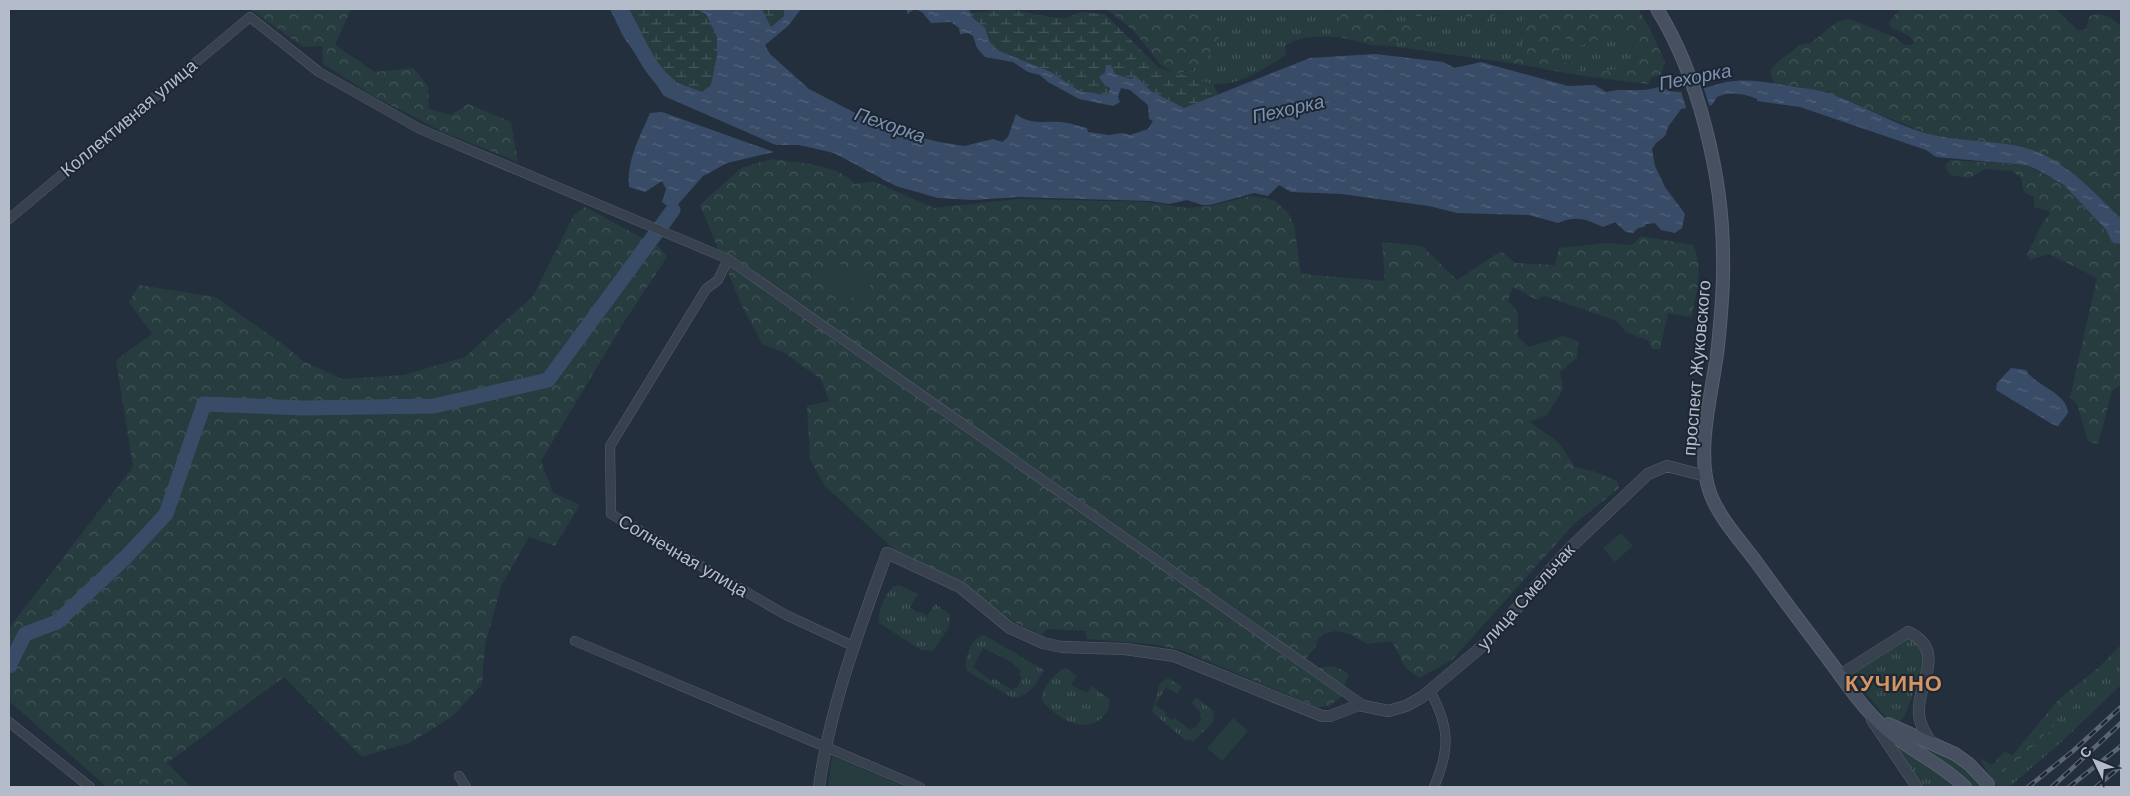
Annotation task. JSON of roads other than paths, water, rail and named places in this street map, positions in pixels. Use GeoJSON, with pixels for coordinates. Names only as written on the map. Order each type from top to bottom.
{"type":"FeatureCollection","features":[{"type":"Feature","properties":{"kind":"main road","name":"проспект Жуковского"},"geometry":{"type":"LineString","coordinates":[[1657,9],[1677,46],[1688,75],[1700,115],[1717,189],[1723,256],[1721,320],[1705,442],[1706,476],[1710,491],[1720,513],[1862,704],[1892,734],[1939,765],[1965,787]]}},
{"type":"Feature","properties":{"kind":"main road","name":"проспект Жуковского"},"geometry":{"type":"LineString","coordinates":[[1851,690],[1890,726],[1930,741],[1969,764],[1988,784]]}},
{"type":"Feature","properties":{"kind":"street","name":"Коллективная улица"},"geometry":{"type":"LineString","coordinates":[[9,220],[250,16],[319,72],[420,129],[728,260]]}},
{"type":"Feature","properties":{"kind":"street"},"geometry":{"type":"LineString","coordinates":[[728,260],[1364,705]]}},
{"type":"Feature","properties":{"kind":"street","name":"Солнечная улица"},"geometry":{"type":"LineString","coordinates":[[728,260],[718,280],[706,289],[610,446],[611,514],[786,615],[853,646]]}},
{"type":"Feature","properties":{"kind":"street","name":"улица Смельчак"},"geometry":{"type":"LineString","coordinates":[[1364,705],[1388,711],[1406,706],[1430,691],[1486,643],[1569,549],[1648,474],[1667,466],[1706,476]]}},
{"type":"Feature","properties":{"kind":"street"},"geometry":{"type":"LineString","coordinates":[[819,787],[824,747],[853,646],[887,553],[960,587],[1010,628],[1043,643],[1062,647],[1125,649],[1174,656],[1322,716],[1330,716],[1355,706],[1364,705]]}},
{"type":"Feature","properties":{"kind":"street"},"geometry":{"type":"LineString","coordinates":[[1840,675],[1908,632],[1923,641],[1928,657],[1918,708],[1921,725],[1930,741]]}},
{"type":"Feature","properties":{"kind":"street"},"geometry":{"type":"LineString","coordinates":[[575,641],[920,787]]}},
{"type":"Feature","properties":{"kind":"street"},"geometry":{"type":"LineString","coordinates":[[1430,691],[1440,710],[1446,744],[1446,756],[1434,787]]}},
{"type":"Feature","properties":{"kind":"street"},"geometry":{"type":"LineString","coordinates":[[1862,704],[1917,787]]}},
{"type":"Feature","properties":{"kind":"street"},"geometry":{"type":"LineString","coordinates":[[9,722],[90,787]]}},
{"type":"Feature","properties":{"kind":"street"},"geometry":{"type":"LineString","coordinates":[[459,776],[466,787]]}},
{"type":"Feature","properties":{"kind":"water","name":"Пехорка"},"geometry":{"type":"Polygon","coordinates":[[[610,9],[622,9],[631,31],[656,72],[662,77],[702,92],[711,85],[717,55],[717,37],[706,14],[695,9],[762,9],[771,27],[784,16],[784,9],[801,9],[788,26],[765,45],[770,54],[809,89],[893,131],[964,146],[993,139],[1002,142],[1008,137],[1016,114],[1026,120],[1066,123],[1087,128],[1088,132],[1109,135],[1122,133],[1130,135],[1148,129],[1153,121],[1149,119],[1148,105],[1130,90],[1121,88],[1118,97],[1120,102],[1113,106],[1079,99],[1048,82],[1040,75],[1028,72],[1013,62],[985,57],[977,48],[973,36],[968,33],[960,34],[959,28],[951,22],[931,23],[922,12],[915,9],[968,9],[972,17],[985,28],[990,42],[997,50],[1051,72],[1081,92],[1108,95],[1110,88],[1105,86],[1099,77],[1105,73],[1106,65],[1111,65],[1115,74],[1131,79],[1136,76],[1151,91],[1184,108],[1310,58],[1375,54],[1443,62],[1455,68],[1481,62],[1568,86],[1595,85],[1606,92],[1647,90],[1661,86],[1667,90],[1684,92],[1727,82],[1746,80],[1775,83],[1829,94],[1926,133],[2018,146],[2033,150],[2048,157],[2073,174],[2119,217],[2121,220],[2121,244],[2112,242],[2106,230],[2064,185],[2026,165],[1936,157],[1926,150],[1800,107],[1757,101],[1757,99],[1742,94],[1726,94],[1717,97],[1712,105],[1681,109],[1668,127],[1665,136],[1652,149],[1655,166],[1665,187],[1685,214],[1682,228],[1675,233],[1661,230],[1655,223],[1646,224],[1633,233],[1626,232],[1615,222],[1603,227],[1580,219],[1570,219],[1558,223],[1529,215],[1457,213],[1429,206],[1342,194],[1291,192],[1279,185],[1268,196],[1254,193],[1210,205],[1202,205],[1187,200],[1169,204],[1150,201],[1018,197],[972,200],[938,198],[896,186],[834,153],[799,145],[776,145],[664,96],[623,36],[610,9]]]}},
{"type":"Feature","properties":{"kind":"water"},"geometry":{"type":"Polygon","coordinates":[[[907,9],[915,9],[907,14],[907,9]]]}},
{"type":"Feature","properties":{"kind":"water"},"geometry":{"type":"Polygon","coordinates":[[[662,112],[774,152],[727,163],[703,176],[673,210],[662,202],[666,189],[662,181],[645,192],[629,187],[630,168],[638,140],[650,113],[662,112]]]}},
{"type":"Feature","properties":{"kind":"water"},"geometry":{"type":"Polygon","coordinates":[[[2011,368],[2026,370],[2036,381],[2057,394],[2062,400],[2068,413],[2058,426],[1996,390],[1997,383],[2011,368]]]}},
{"type":"Feature","properties":{"kind":"waterway"},"geometry":{"type":"LineString","coordinates":[[620,9],[647,60],[670,86]]}},
{"type":"Feature","properties":{"kind":"waterway"},"geometry":{"type":"LineString","coordinates":[[9,666],[25,634],[57,622],[126,557],[166,514],[204,404],[303,408],[434,406],[548,380],[673,210]]}},
{"type":"Feature","properties":{"kind":"railway"},"geometry":{"type":"LineString","coordinates":[[2028,787],[2073,751],[2121,707]]}},
{"type":"Feature","properties":{"kind":"railway"},"geometry":{"type":"LineString","coordinates":[[2052,787],[2121,723]]}},
{"type":"Feature","properties":{"kind":"railway"},"geometry":{"type":"LineString","coordinates":[[2069,787],[2121,746]]}},
{"type":"Feature","properties":{"kind":"railway"},"geometry":{"type":"LineString","coordinates":[[2096,787],[2121,766]]}},
{"type":"Feature","properties":{"kind":"district","name":"КУЧИНО"},"geometry":{"type":"Point","coordinates":[1894,683]}}]}
